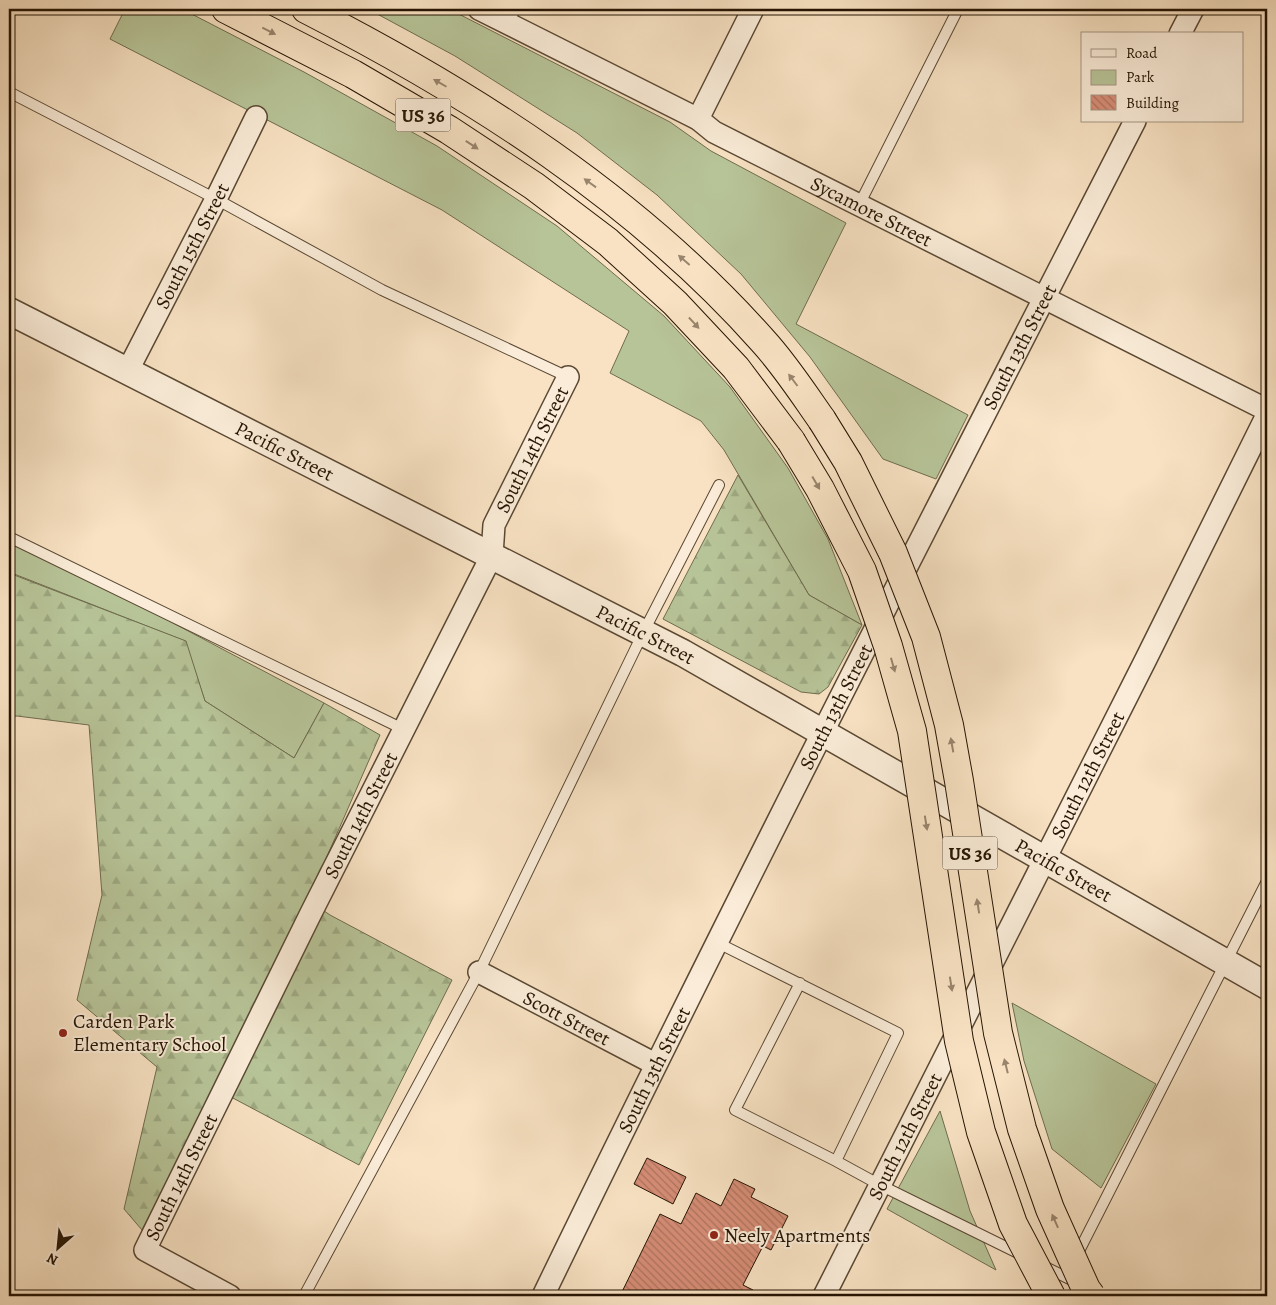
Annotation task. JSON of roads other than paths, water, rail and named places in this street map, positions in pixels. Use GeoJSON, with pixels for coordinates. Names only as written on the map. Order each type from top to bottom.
{"type":"FeatureCollection","features":[{"type":"Feature","properties":{"kind":"highway","name":"US 36"},"geometry":{"type":"LineString","coordinates":[[226,9],[353,74],[449,130],[534,186],[608,242],[676,302],[736,368],[792,442],[820,489],[862,571],[888,646],[912,731],[960,1041],[981,1132],[1012,1224],[1059,1289]]}},
{"type":"Feature","properties":{"kind":"highway","name":"US 36"},"geometry":{"type":"LineString","coordinates":[[306,9],[368,41],[464,97],[555,158],[629,212],[703,276],[765,342],[822,420],[848,462],[893,553],[926,637],[949,724],[998,1033],[1022,1129],[1050,1210],[1086,1289],[1091,1296]]}},
{"type":"Feature","properties":{"kind":"street","name":"Sycamore Street"},"geometry":{"type":"LineString","coordinates":[[479,9],[512,16],[698,119],[714,132],[1267,410]]}},
{"type":"Feature","properties":{"kind":"street"},"geometry":{"type":"LineString","coordinates":[[698,119],[753,9]]}},
{"type":"Feature","properties":{"kind":"street"},"geometry":{"type":"LineString","coordinates":[[1181,32],[1193,9]]}},
{"type":"Feature","properties":{"kind":"street","name":"South 15th Street"},"geometry":{"type":"LineString","coordinates":[[127,372],[256,117]]}},
{"type":"Feature","properties":{"kind":"street","name":"South 13th Street"},"geometry":{"type":"LineString","coordinates":[[543,1296],[716,942],[1134,122]]}},
{"type":"Feature","properties":{"kind":"street","name":"Pacific Street"},"geometry":{"type":"LineString","coordinates":[[9,311],[492,555],[683,654],[1267,986]]}},
{"type":"Feature","properties":{"kind":"street","name":"South 14th Street"},"geometry":{"type":"LineString","coordinates":[[230,1296],[145,1250],[403,729],[492,555],[494,525],[568,377]]}},
{"type":"Feature","properties":{"kind":"street","name":"South 12th Street"},"geometry":{"type":"LineString","coordinates":[[824,1296],[1146,659],[1267,415]]}},
{"type":"Feature","properties":{"kind":"street","name":"Scott Street"},"geometry":{"type":"LineString","coordinates":[[479,972],[655,1064]]}},
{"type":"Feature","properties":{"kind":"lane"},"geometry":{"type":"LineString","coordinates":[[859,205],[958,9]]}},
{"type":"Feature","properties":{"kind":"lane"},"geometry":{"type":"LineString","coordinates":[[9,92],[216,199],[382,290],[568,377]]}},
{"type":"Feature","properties":{"kind":"lane"},"geometry":{"type":"LineString","coordinates":[[304,1296],[479,972],[643,633],[719,485]]}},
{"type":"Feature","properties":{"kind":"lane"},"geometry":{"type":"LineString","coordinates":[[9,537],[403,729]]}},
{"type":"Feature","properties":{"kind":"lane"},"geometry":{"type":"LineString","coordinates":[[1059,1289],[1267,881]]}},
{"type":"Feature","properties":{"kind":"lane"},"geometry":{"type":"LineString","coordinates":[[716,942],[898,1033],[836,1161]]}},
{"type":"Feature","properties":{"kind":"lane"},"geometry":{"type":"LineString","coordinates":[[800,983],[735,1110],[880,1185],[1059,1289],[1104,1296]]}},
{"type":"Feature","properties":{"kind":"place","name":"Carden Park Elementary School"},"geometry":{"type":"Point","coordinates":[63,1033]}},
{"type":"Feature","properties":{"kind":"place","name":"Neely Apartments"},"geometry":{"type":"Point","coordinates":[714,1235]}}]}
